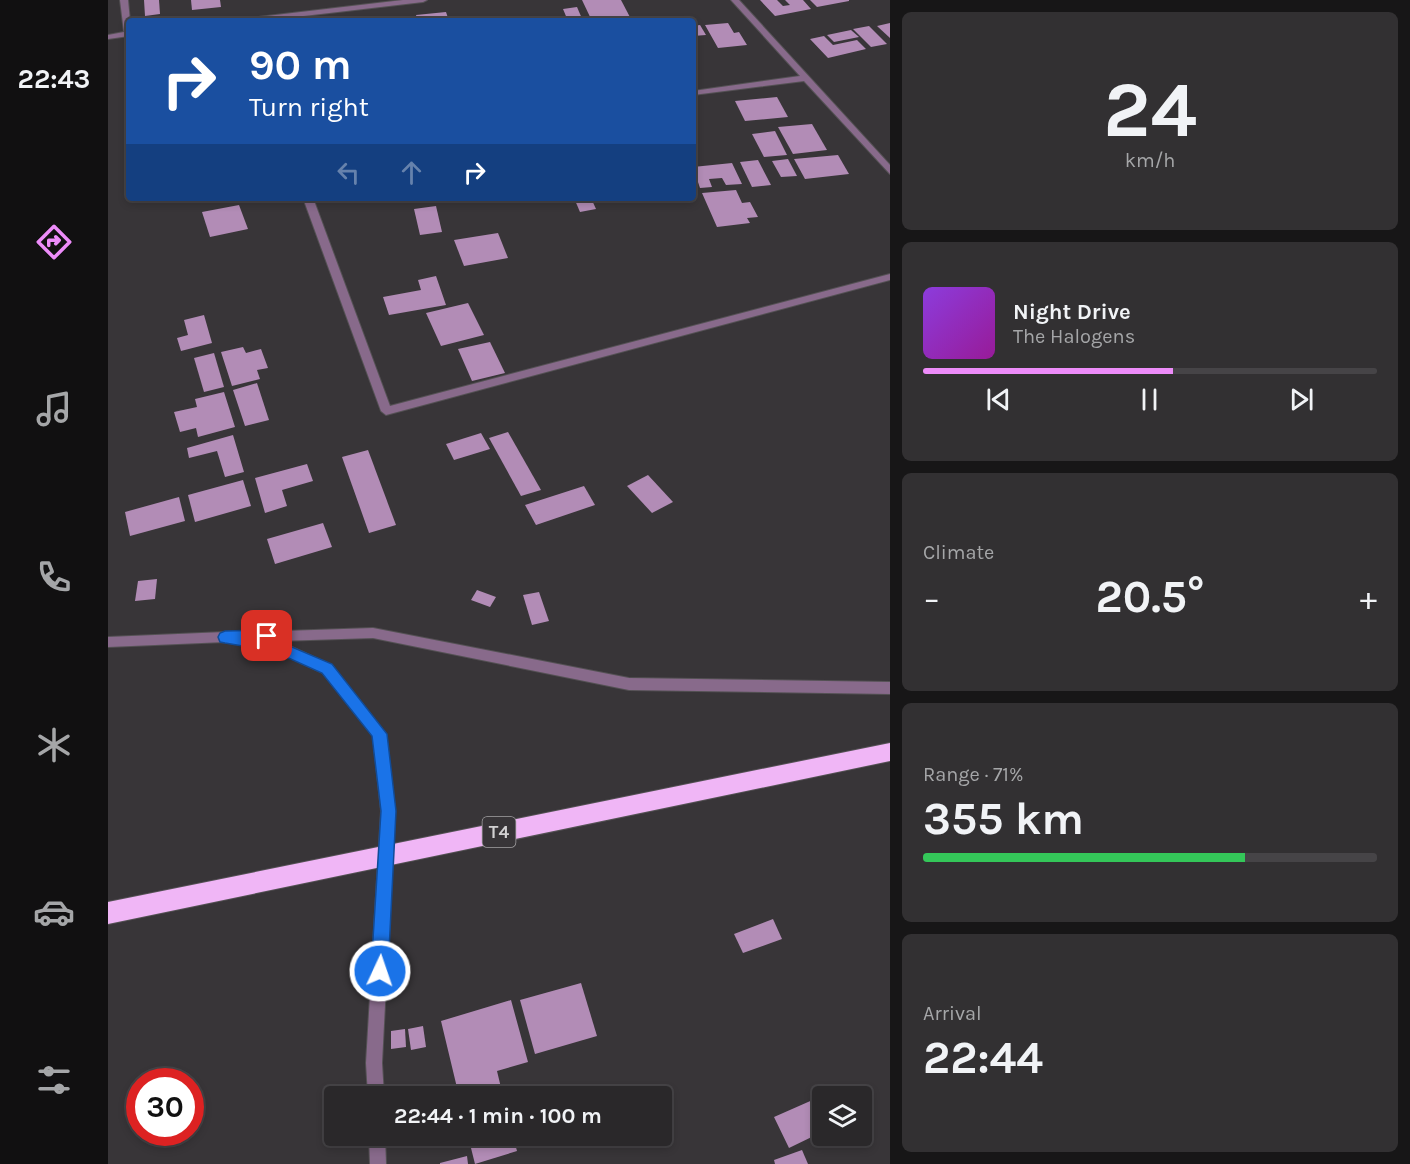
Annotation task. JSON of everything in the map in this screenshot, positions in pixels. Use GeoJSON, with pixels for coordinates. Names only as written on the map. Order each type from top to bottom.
{"type":"FeatureCollection","features":[{"type":"Feature","properties":{"kind":"highway","name":"T4"},"geometry":{"type":"LineString","coordinates":[[108,913],[890,752]]}},
{"type":"Feature","properties":{"kind":"street"},"geometry":{"type":"LineString","coordinates":[[124,0],[127,18]]}},
{"type":"Feature","properties":{"kind":"street"},"geometry":{"type":"LineString","coordinates":[[268,18],[423,0]]}},
{"type":"Feature","properties":{"kind":"street"},"geometry":{"type":"LineString","coordinates":[[735,0],[890,171]]}},
{"type":"Feature","properties":{"kind":"street"},"geometry":{"type":"LineString","coordinates":[[108,37],[126,34]]}},
{"type":"Feature","properties":{"kind":"street"},"geometry":{"type":"LineString","coordinates":[[696,93],[806,78]]}},
{"type":"Feature","properties":{"kind":"street"},"geometry":{"type":"LineString","coordinates":[[309,201],[386,411],[890,277]]}},
{"type":"Feature","properties":{"kind":"street"},"geometry":{"type":"LineString","coordinates":[[108,642],[373,633],[629,684],[890,688]]}},
{"type":"Feature","properties":{"kind":"street"},"geometry":{"type":"LineString","coordinates":[[225,637],[274,645],[327,669],[379,734],[388,811],[374,1063],[375,1086]]}},
{"type":"Feature","properties":{"kind":"street"},"geometry":{"type":"LineString","coordinates":[[377,1146],[378,1164]]}},
{"type":"Feature","properties":{"kind":"building"},"geometry":{"type":"Polygon","coordinates":[[[144,0],[159,0],[160,14],[145,16],[144,0]]]}},
{"type":"Feature","properties":{"kind":"building"},"geometry":{"type":"Polygon","coordinates":[[[191,0],[220,0],[221,7],[192,10],[191,0]]]}},
{"type":"Feature","properties":{"kind":"building"},"geometry":{"type":"Polygon","coordinates":[[[582,0],[621,0],[630,18],[591,18],[582,0]]]}},
{"type":"Feature","properties":{"kind":"building"},"geometry":{"type":"Polygon","coordinates":[[[760,0],[777,0],[783,6],[790,5],[785,0],[803,0],[811,9],[775,16],[760,0]]]}},
{"type":"Feature","properties":{"kind":"building"},"geometry":{"type":"Polygon","coordinates":[[[810,0],[849,0],[849,1],[817,7],[810,0]]]}},
{"type":"Feature","properties":{"kind":"building"},"geometry":{"type":"Polygon","coordinates":[[[577,7],[582,18],[567,18],[563,9],[577,7]]]}},
{"type":"Feature","properties":{"kind":"building"},"geometry":{"type":"Polygon","coordinates":[[[446,12],[448,18],[417,18],[416,15],[446,12]]]}},
{"type":"Feature","properties":{"kind":"building"},"geometry":{"type":"Polygon","coordinates":[[[728,23],[734,33],[739,32],[747,45],[718,48],[705,25],[728,23]]]}},
{"type":"Feature","properties":{"kind":"building"},"geometry":{"type":"Polygon","coordinates":[[[890,23],[890,38],[877,26],[890,23]]]}},
{"type":"Feature","properties":{"kind":"building"},"geometry":{"type":"Polygon","coordinates":[[[700,25],[706,35],[696,36],[696,26],[700,25]]]}},
{"type":"Feature","properties":{"kind":"building"},"geometry":{"type":"Polygon","coordinates":[[[869,26],[887,44],[871,47],[853,29],[869,26]]]}},
{"type":"Feature","properties":{"kind":"building"},"geometry":{"type":"Polygon","coordinates":[[[851,30],[859,37],[834,42],[827,35],[851,30]]]}},
{"type":"Feature","properties":{"kind":"building"},"geometry":{"type":"Polygon","coordinates":[[[824,36],[833,45],[857,40],[866,49],[828,58],[810,39],[824,36]]]}},
{"type":"Feature","properties":{"kind":"building"},"geometry":{"type":"Polygon","coordinates":[[[777,97],[788,117],[745,121],[735,101],[777,97]]]}},
{"type":"Feature","properties":{"kind":"building"},"geometry":{"type":"Polygon","coordinates":[[[812,124],[827,150],[793,154],[778,127],[812,124]]]}},
{"type":"Feature","properties":{"kind":"building"},"geometry":{"type":"Polygon","coordinates":[[[775,131],[787,155],[764,157],[752,134],[775,131]]]}},
{"type":"Feature","properties":{"kind":"building"},"geometry":{"type":"Polygon","coordinates":[[[838,155],[849,174],[805,179],[794,159],[838,155]]]}},
{"type":"Feature","properties":{"kind":"building"},"geometry":{"type":"Polygon","coordinates":[[[788,159],[797,176],[781,177],[772,161],[788,159]]]}},
{"type":"Feature","properties":{"kind":"building"},"geometry":{"type":"Polygon","coordinates":[[[758,160],[771,185],[752,187],[740,162],[758,160]]]}},
{"type":"Feature","properties":{"kind":"building"},"geometry":{"type":"Polygon","coordinates":[[[732,163],[742,184],[726,185],[722,178],[709,179],[712,187],[700,188],[696,167],[732,163]]]}},
{"type":"Feature","properties":{"kind":"building"},"geometry":{"type":"Polygon","coordinates":[[[736,190],[742,203],[750,202],[758,217],[747,218],[750,223],[717,227],[702,193],[736,190]]]}},
{"type":"Feature","properties":{"kind":"building"},"geometry":{"type":"Polygon","coordinates":[[[575,201],[592,201],[596,209],[580,212],[575,201]]]}},
{"type":"Feature","properties":{"kind":"building"},"geometry":{"type":"Polygon","coordinates":[[[239,205],[248,229],[210,237],[202,212],[239,205]]]}},
{"type":"Feature","properties":{"kind":"building"},"geometry":{"type":"Polygon","coordinates":[[[436,206],[442,232],[420,235],[414,209],[436,206]]]}},
{"type":"Feature","properties":{"kind":"building"},"geometry":{"type":"Polygon","coordinates":[[[498,233],[508,258],[464,266],[454,240],[498,233]]]}},
{"type":"Feature","properties":{"kind":"building"},"geometry":{"type":"Polygon","coordinates":[[[436,276],[446,305],[389,315],[383,297],[421,290],[418,280],[436,276]]]}},
{"type":"Feature","properties":{"kind":"building"},"geometry":{"type":"Polygon","coordinates":[[[468,303],[484,335],[441,346],[426,313],[468,303]]]}},
{"type":"Feature","properties":{"kind":"building"},"geometry":{"type":"Polygon","coordinates":[[[204,315],[212,343],[181,351],[177,338],[188,335],[184,320],[204,315]]]}},
{"type":"Feature","properties":{"kind":"building"},"geometry":{"type":"Polygon","coordinates":[[[490,342],[505,373],[472,381],[458,349],[490,342]]]}},
{"type":"Feature","properties":{"kind":"building"},"geometry":{"type":"Polygon","coordinates":[[[243,347],[246,353],[261,349],[268,368],[257,370],[260,379],[232,386],[221,352],[243,347]]]}},
{"type":"Feature","properties":{"kind":"building"},"geometry":{"type":"Polygon","coordinates":[[[214,353],[224,387],[204,392],[194,358],[214,353]]]}},
{"type":"Feature","properties":{"kind":"building"},"geometry":{"type":"Polygon","coordinates":[[[257,383],[269,420],[245,426],[233,390],[257,383]]]}},
{"type":"Feature","properties":{"kind":"building"},"geometry":{"type":"Polygon","coordinates":[[[224,392],[235,427],[198,437],[196,428],[180,432],[174,412],[197,407],[195,399],[224,392]]]}},
{"type":"Feature","properties":{"kind":"building"},"geometry":{"type":"Polygon","coordinates":[[[508,432],[541,490],[521,496],[489,438],[508,432]]]}},
{"type":"Feature","properties":{"kind":"building"},"geometry":{"type":"Polygon","coordinates":[[[481,433],[490,449],[454,460],[446,444],[481,433]]]}},
{"type":"Feature","properties":{"kind":"building"},"geometry":{"type":"Polygon","coordinates":[[[233,435],[244,472],[225,477],[217,451],[189,458],[187,448],[233,435]]]}},
{"type":"Feature","properties":{"kind":"building"},"geometry":{"type":"Polygon","coordinates":[[[368,450],[396,525],[369,533],[342,457],[368,450]]]}},
{"type":"Feature","properties":{"kind":"building"},"geometry":{"type":"Polygon","coordinates":[[[307,464],[313,481],[282,490],[287,506],[265,513],[255,478],[307,464]]]}},
{"type":"Feature","properties":{"kind":"building"},"geometry":{"type":"Polygon","coordinates":[[[648,475],[673,502],[652,513],[627,486],[648,475]]]}},
{"type":"Feature","properties":{"kind":"building"},"geometry":{"type":"Polygon","coordinates":[[[243,480],[251,506],[195,522],[188,495],[243,480]]]}},
{"type":"Feature","properties":{"kind":"building"},"geometry":{"type":"Polygon","coordinates":[[[584,486],[595,505],[536,525],[525,505],[584,486]]]}},
{"type":"Feature","properties":{"kind":"building"},"geometry":{"type":"Polygon","coordinates":[[[179,497],[185,521],[130,536],[125,512],[179,497]]]}},
{"type":"Feature","properties":{"kind":"building"},"geometry":{"type":"Polygon","coordinates":[[[323,523],[332,547],[275,564],[267,539],[323,523]]]}},
{"type":"Feature","properties":{"kind":"building"},"geometry":{"type":"Polygon","coordinates":[[[157,579],[155,599],[135,601],[138,581],[157,579]]]}},
{"type":"Feature","properties":{"kind":"building"},"geometry":{"type":"Polygon","coordinates":[[[477,590],[496,597],[490,607],[471,600],[477,590]]]}},
{"type":"Feature","properties":{"kind":"building"},"geometry":{"type":"Polygon","coordinates":[[[539,592],[549,621],[532,625],[523,595],[539,592]]]}},
{"type":"Feature","properties":{"kind":"building"},"geometry":{"type":"Polygon","coordinates":[[[773,919],[782,939],[743,953],[734,934],[773,919]]]}},
{"type":"Feature","properties":{"kind":"building"},"geometry":{"type":"Polygon","coordinates":[[[581,983],[597,1036],[535,1054],[520,1000],[581,983]]]}},
{"type":"Feature","properties":{"kind":"building"},"geometry":{"type":"Polygon","coordinates":[[[511,1000],[528,1062],[497,1071],[501,1086],[457,1086],[441,1021],[511,1000]]]}},
{"type":"Feature","properties":{"kind":"building"},"geometry":{"type":"Polygon","coordinates":[[[423,1026],[426,1047],[411,1050],[408,1029],[423,1026]]]}},
{"type":"Feature","properties":{"kind":"building"},"geometry":{"type":"Polygon","coordinates":[[[405,1029],[406,1047],[391,1049],[391,1031],[405,1029]]]}},
{"type":"Feature","properties":{"kind":"building"},"geometry":{"type":"Polygon","coordinates":[[[812,1100],[812,1137],[789,1148],[774,1117],[812,1100]]]}},
{"type":"Feature","properties":{"kind":"building"},"geometry":{"type":"Polygon","coordinates":[[[470,1146],[516,1146],[517,1151],[475,1164],[470,1146]]]}},
{"type":"Feature","properties":{"kind":"building"},"geometry":{"type":"Polygon","coordinates":[[[802,1150],[808,1164],[775,1164],[774,1160],[802,1150]]]}},
{"type":"Feature","properties":{"kind":"building"},"geometry":{"type":"Polygon","coordinates":[[[467,1156],[468,1164],[440,1164],[440,1163],[467,1156]]]}},
{"type":"Feature","properties":{"kind":"route"},"geometry":{"type":"LineString","coordinates":[[267,636],[225,637],[274,645],[327,669],[379,734],[388,811],[380,971]]}}]}
